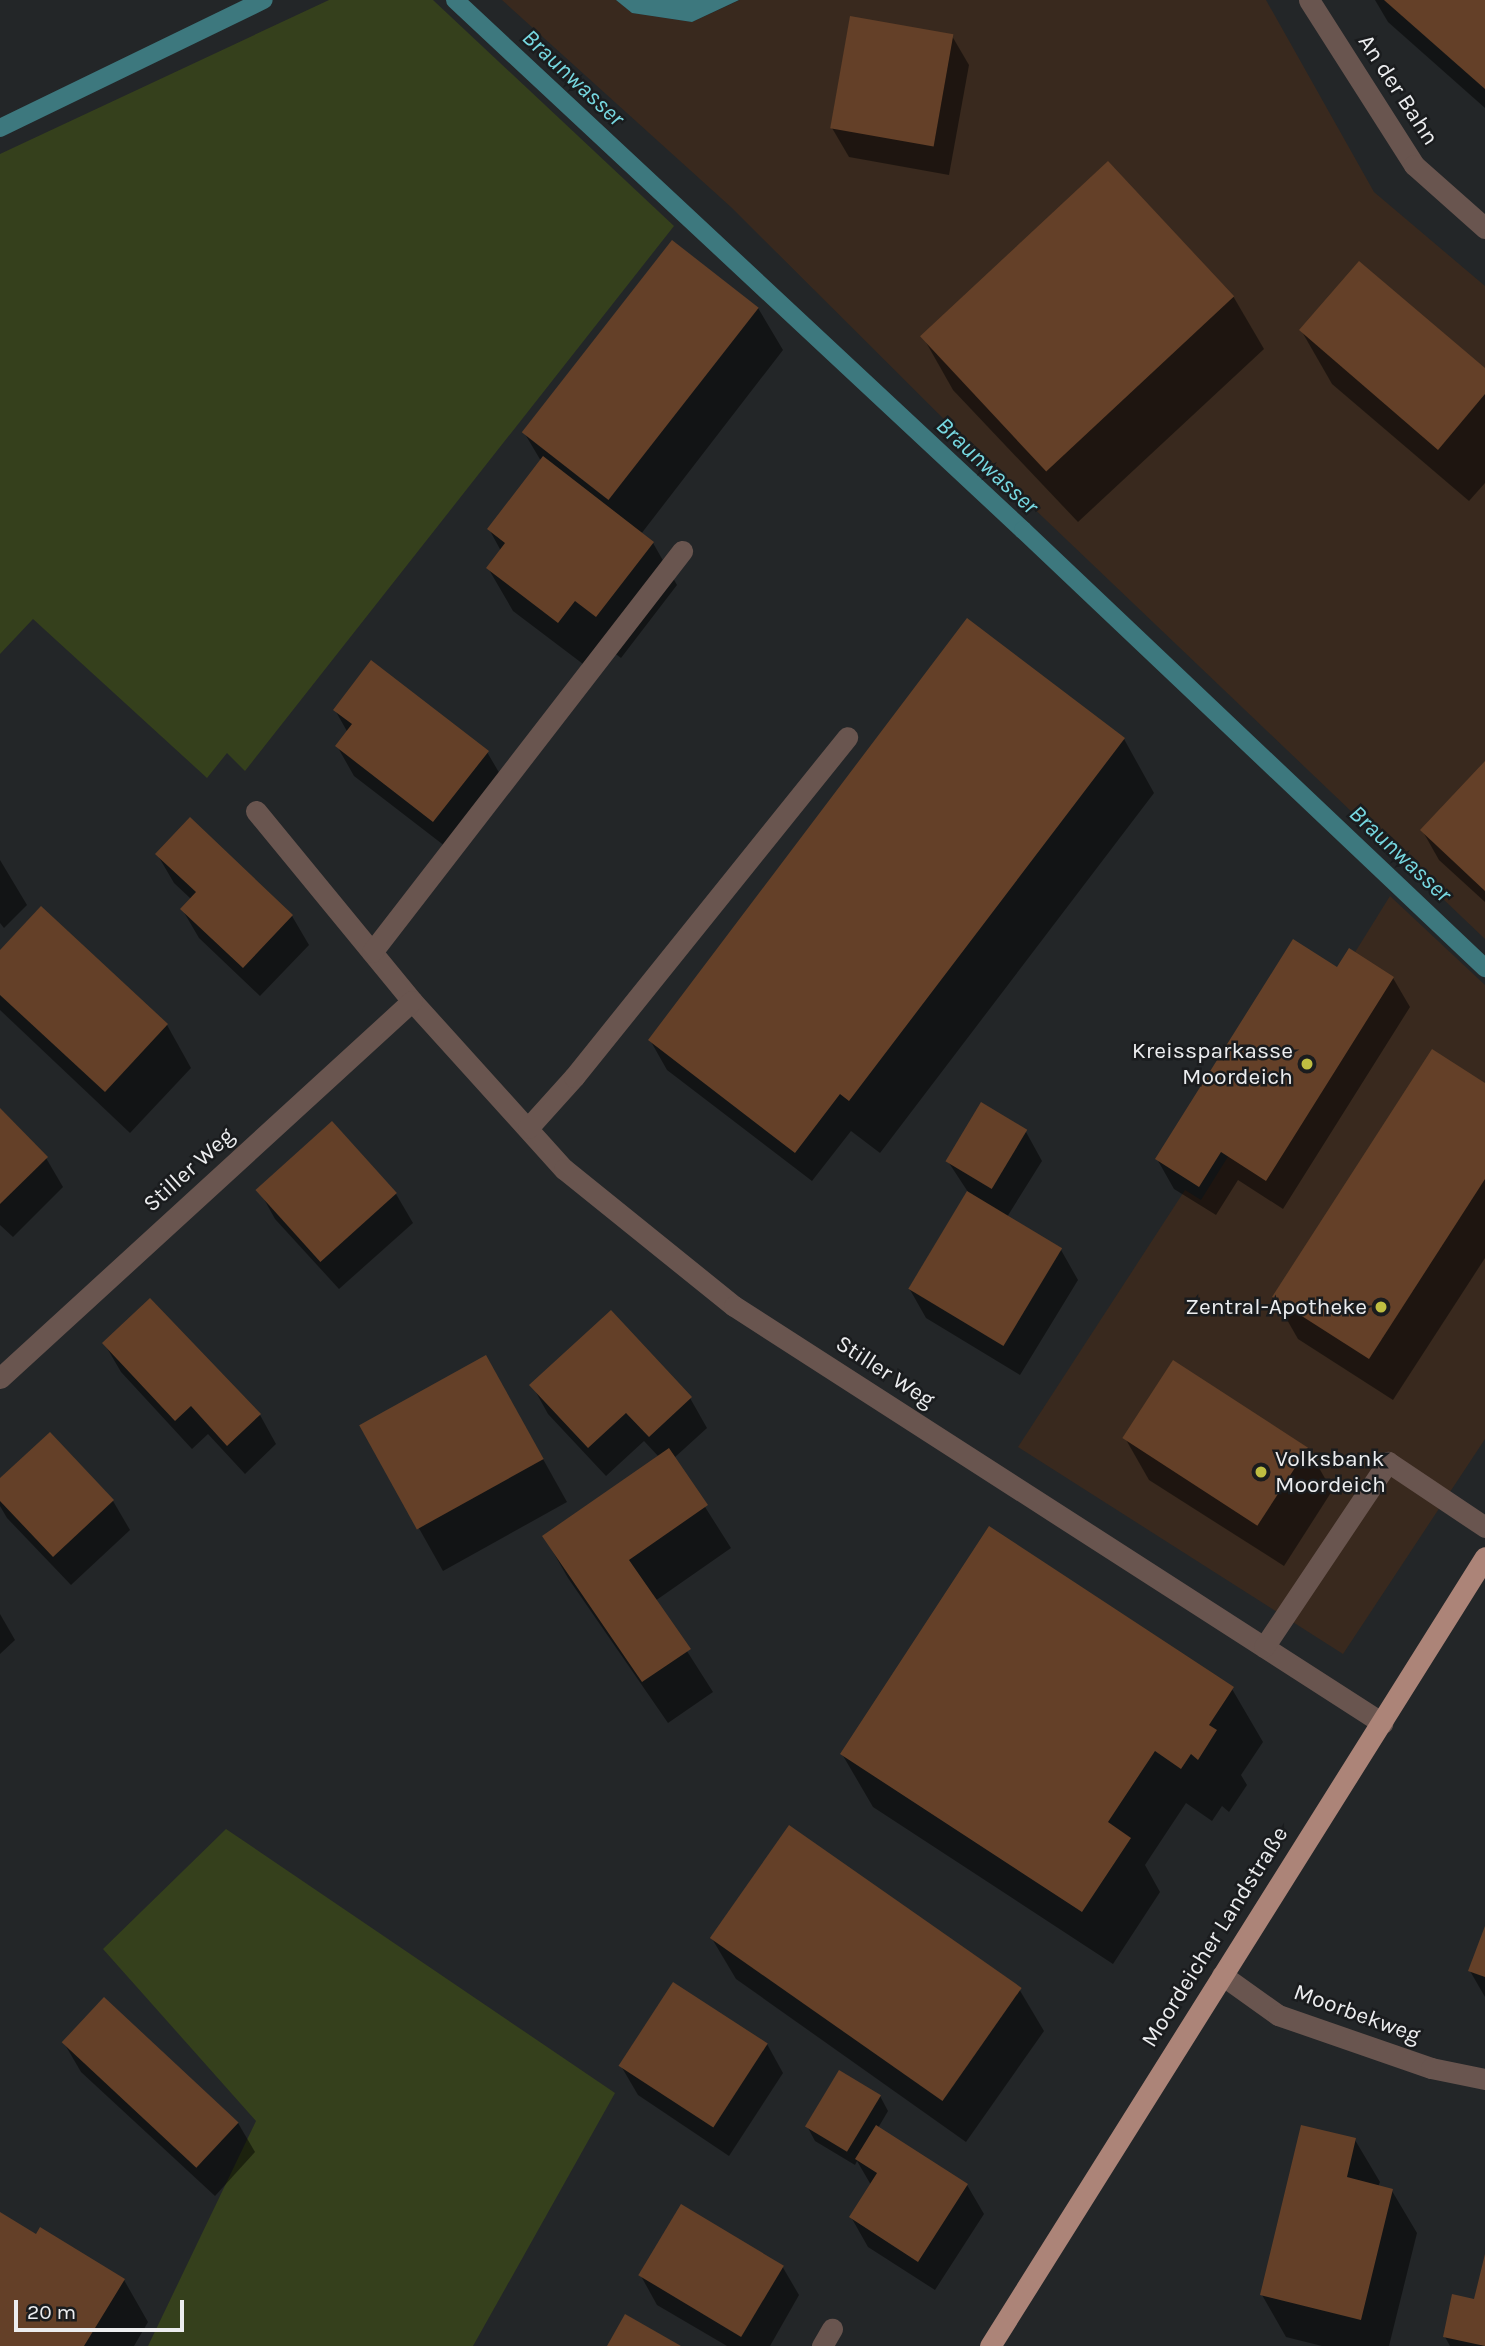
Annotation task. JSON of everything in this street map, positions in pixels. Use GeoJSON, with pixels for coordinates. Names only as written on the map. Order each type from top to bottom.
{"type":"FeatureCollection","features":[{"type":"Feature","properties":{"kind":"main road","name":"Moordeicher Landstraße"},"geometry":{"type":"LineString","coordinates":[[990,2346],[1485,1557]]}},
{"type":"Feature","properties":{"kind":"street","name":"An der Bahn"},"geometry":{"type":"LineString","coordinates":[[1309,0],[1414,165],[1485,228]]}},
{"type":"Feature","properties":{"kind":"street"},"geometry":{"type":"LineString","coordinates":[[372,952],[682,551]]}},
{"type":"Feature","properties":{"kind":"street"},"geometry":{"type":"LineString","coordinates":[[528,1128],[574,1077],[847,737]]}},
{"type":"Feature","properties":{"kind":"street","name":"Stiller Weg"},"geometry":{"type":"LineString","coordinates":[[257,811],[412,1002],[564,1169],[734,1306],[1382,1723]]}},
{"type":"Feature","properties":{"kind":"street","name":"Stiller Weg"},"geometry":{"type":"LineString","coordinates":[[0,1378],[412,1002]]}},
{"type":"Feature","properties":{"kind":"street"},"geometry":{"type":"LineString","coordinates":[[1264,1647],[1388,1462],[1485,1527]]}},
{"type":"Feature","properties":{"kind":"street","name":"Moorbekweg"},"geometry":{"type":"LineString","coordinates":[[1222,1975],[1278,2014],[1431,2067],[1485,2079]]}},
{"type":"Feature","properties":{"kind":"shaded area"},"geometry":{"type":"Polygon","coordinates":[[[502,0],[616,0],[632,13],[692,22],[740,0],[1266,0],[1374,192],[1485,286],[1485,939],[1025,500],[732,208],[502,0]]]}},
{"type":"Feature","properties":{"kind":"shaded area"},"geometry":{"type":"Polygon","coordinates":[[[1390,896],[1485,985],[1485,1439],[1343,1654],[1018,1447],[1185,1190],[1201,1200],[1390,896]]]}},
{"type":"Feature","properties":{"kind":"green space"},"geometry":{"type":"Polygon","coordinates":[[[329,0],[433,0],[674,226],[245,771],[227,753],[207,778],[33,619],[0,654],[0,154],[329,0]]]}},
{"type":"Feature","properties":{"kind":"green space"},"geometry":{"type":"Polygon","coordinates":[[[226,1829],[615,2093],[473,2346],[148,2346],[256,2121],[103,1949],[226,1829]]]}},
{"type":"Feature","properties":{"kind":"water"},"geometry":{"type":"Polygon","coordinates":[[[616,0],[739,0],[692,22],[632,13],[616,0]]]}},
{"type":"Feature","properties":{"kind":"building"},"geometry":{"type":"Polygon","coordinates":[[[1384,0],[1485,0],[1485,89],[1384,0]]]}},
{"type":"Feature","properties":{"kind":"building"},"geometry":{"type":"Polygon","coordinates":[[[850,16],[953,34],[934,147],[830,128],[850,16]]]}},
{"type":"Feature","properties":{"kind":"building"},"geometry":{"type":"Polygon","coordinates":[[[1108,161],[1234,296],[1046,472],[920,336],[1108,161]]]}},
{"type":"Feature","properties":{"kind":"building"},"geometry":{"type":"Polygon","coordinates":[[[672,240],[759,308],[608,500],[522,432],[672,240]]]}},
{"type":"Feature","properties":{"kind":"building"},"geometry":{"type":"Polygon","coordinates":[[[1359,261],[1485,368],[1485,394],[1438,450],[1299,330],[1359,261]]]}},
{"type":"Feature","properties":{"kind":"building"},"geometry":{"type":"Polygon","coordinates":[[[543,456],[654,542],[596,617],[575,601],[558,623],[486,568],[505,543],[487,529],[543,456]]]}},
{"type":"Feature","properties":{"kind":"building"},"geometry":{"type":"Polygon","coordinates":[[[967,618],[1125,738],[849,1101],[840,1094],[795,1153],[648,1040],[967,618]]]}},
{"type":"Feature","properties":{"kind":"building"},"geometry":{"type":"Polygon","coordinates":[[[371,660],[489,751],[433,822],[335,746],[352,724],[333,710],[371,660]]]}},
{"type":"Feature","properties":{"kind":"building"},"geometry":{"type":"Polygon","coordinates":[[[1485,761],[1485,891],[1420,830],[1485,761]]]}},
{"type":"Feature","properties":{"kind":"building"},"geometry":{"type":"Polygon","coordinates":[[[190,817],[293,915],[243,968],[180,909],[196,892],[155,854],[190,817]]]}},
{"type":"Feature","properties":{"kind":"building"},"geometry":{"type":"Polygon","coordinates":[[[41,906],[168,1024],[105,1092],[0,995],[0,950],[41,906]]]}},
{"type":"Feature","properties":{"kind":"building"},"geometry":{"type":"Polygon","coordinates":[[[1293,939],[1337,967],[1349,948],[1394,977],[1266,1181],[1221,1152],[1199,1187],[1155,1159],[1293,939]]]}},
{"type":"Feature","properties":{"kind":"building"},"geometry":{"type":"Polygon","coordinates":[[[1432,1049],[1485,1083],[1485,1179],[1369,1359],[1272,1297],[1432,1049]]]}},
{"type":"Feature","properties":{"kind":"building"},"geometry":{"type":"Polygon","coordinates":[[[981,1102],[1027,1130],[992,1189],[945,1161],[981,1102]]]}},
{"type":"Feature","properties":{"kind":"building"},"geometry":{"type":"Polygon","coordinates":[[[0,1108],[48,1157],[0,1204],[0,1108]]]}},
{"type":"Feature","properties":{"kind":"building"},"geometry":{"type":"Polygon","coordinates":[[[332,1121],[397,1193],[320,1262],[255,1190],[332,1121]]]}},
{"type":"Feature","properties":{"kind":"building"},"geometry":{"type":"Polygon","coordinates":[[[967,1191],[1062,1248],[1003,1346],[908,1289],[967,1191]]]}},
{"type":"Feature","properties":{"kind":"building"},"geometry":{"type":"Polygon","coordinates":[[[150,1298],[261,1414],[227,1446],[191,1406],[175,1421],[102,1343],[150,1298]]]}},
{"type":"Feature","properties":{"kind":"building"},"geometry":{"type":"Polygon","coordinates":[[[611,1310],[692,1397],[649,1437],[626,1413],[588,1448],[529,1385],[611,1310]]]}},
{"type":"Feature","properties":{"kind":"building"},"geometry":{"type":"Polygon","coordinates":[[[486,1355],[544,1459],[417,1529],[359,1425],[486,1355]]]}},
{"type":"Feature","properties":{"kind":"building"},"geometry":{"type":"Polygon","coordinates":[[[1173,1360],[1308,1448],[1257,1526],[1122,1438],[1173,1360]]]}},
{"type":"Feature","properties":{"kind":"building"},"geometry":{"type":"Polygon","coordinates":[[[50,1432],[114,1500],[53,1557],[0,1501],[0,1478],[50,1432]]]}},
{"type":"Feature","properties":{"kind":"building"},"geometry":{"type":"Polygon","coordinates":[[[669,1448],[708,1505],[629,1560],[691,1649],[642,1682],[542,1536],[669,1448]]]}},
{"type":"Feature","properties":{"kind":"building"},"geometry":{"type":"Polygon","coordinates":[[[989,1526],[1234,1687],[1209,1725],[1217,1730],[1198,1760],[1191,1754],[1181,1769],[1155,1751],[1108,1822],[1131,1838],[1082,1912],[840,1754],[989,1526]]]}},
{"type":"Feature","properties":{"kind":"building"},"geometry":{"type":"Polygon","coordinates":[[[789,1825],[1022,1988],[942,2101],[710,1938],[789,1825]]]}},
{"type":"Feature","properties":{"kind":"building"},"geometry":{"type":"Polygon","coordinates":[[[1485,1926],[1485,1977],[1468,1971],[1485,1926]]]}},
{"type":"Feature","properties":{"kind":"building"},"geometry":{"type":"Polygon","coordinates":[[[673,1982],[768,2044],[713,2127],[619,2066],[673,1982]]]}},
{"type":"Feature","properties":{"kind":"building"},"geometry":{"type":"Polygon","coordinates":[[[104,1997],[239,2122],[196,2168],[62,2042],[104,1997]]]}},
{"type":"Feature","properties":{"kind":"building"},"geometry":{"type":"Polygon","coordinates":[[[839,2070],[881,2095],[847,2152],[805,2127],[839,2070]]]}},
{"type":"Feature","properties":{"kind":"building"},"geometry":{"type":"Polygon","coordinates":[[[876,2125],[968,2184],[918,2262],[849,2217],[877,2173],[855,2159],[876,2125]]]}},
{"type":"Feature","properties":{"kind":"building"},"geometry":{"type":"Polygon","coordinates":[[[1301,2125],[1356,2138],[1347,2177],[1393,2189],[1361,2320],[1260,2295],[1301,2125]]]}},
{"type":"Feature","properties":{"kind":"building"},"geometry":{"type":"Polygon","coordinates":[[[681,2204],[784,2266],[741,2337],[638,2275],[681,2204]]]}},
{"type":"Feature","properties":{"kind":"building"},"geometry":{"type":"Polygon","coordinates":[[[0,2212],[36,2234],[40,2227],[125,2279],[84,2346],[0,2346],[0,2212]]]}},
{"type":"Feature","properties":{"kind":"building"},"geometry":{"type":"Polygon","coordinates":[[[1485,2254],[1485,2346],[1443,2337],[1452,2294],[1474,2299],[1485,2254]]]}},
{"type":"Feature","properties":{"kind":"building"},"geometry":{"type":"Polygon","coordinates":[[[625,2314],[681,2346],[607,2346],[625,2314]]]}},
{"type":"Feature","properties":{"kind":"waterway"},"geometry":{"type":"LineString","coordinates":[[0,128],[264,0]]}},
{"type":"Feature","properties":{"kind":"waterway","name":"Braunwasser"},"geometry":{"type":"LineString","coordinates":[[455,0],[1023,530],[1485,968]]}},
{"type":"Feature","properties":{"kind":"place","name":"Kreissparkasse Moordeich"},"geometry":{"type":"Point","coordinates":[1307,1064]}},
{"type":"Feature","properties":{"kind":"place","name":"Zentral-Apotheke"},"geometry":{"type":"Point","coordinates":[1381,1307]}},
{"type":"Feature","properties":{"kind":"place","name":"Volksbank Moordeich"},"geometry":{"type":"Point","coordinates":[1261,1472]}}]}
